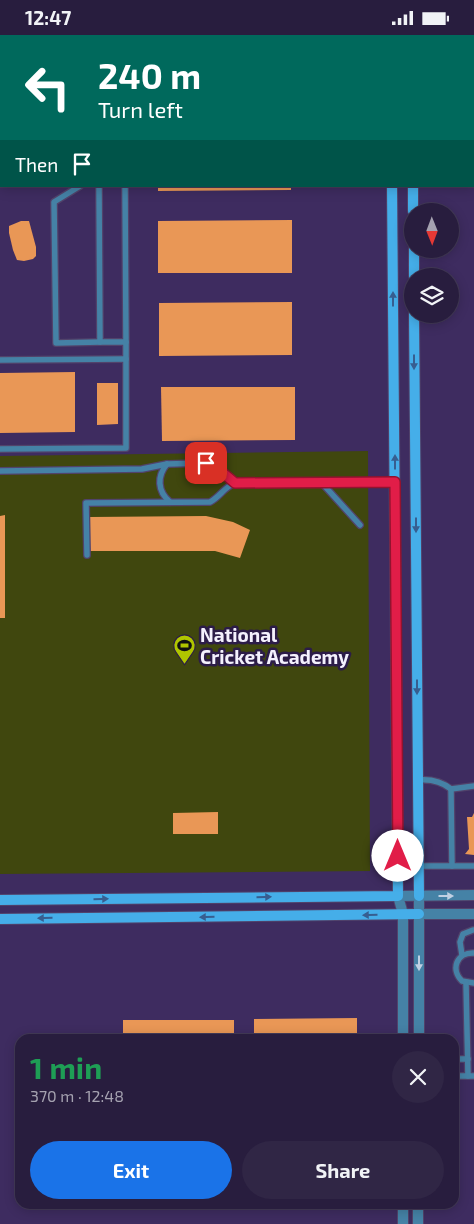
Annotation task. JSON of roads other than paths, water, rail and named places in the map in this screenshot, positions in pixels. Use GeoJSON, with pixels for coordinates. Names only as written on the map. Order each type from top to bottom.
{"type":"FeatureCollection","features":[{"type":"Feature","properties":{"kind":"main road"},"geometry":{"type":"LineString","coordinates":[[0,900],[398,895],[392,187]]}},
{"type":"Feature","properties":{"kind":"main road"},"geometry":{"type":"LineString","coordinates":[[413,187],[413,203]]}},
{"type":"Feature","properties":{"kind":"main road"},"geometry":{"type":"LineString","coordinates":[[414,323],[418,896]]}},
{"type":"Feature","properties":{"kind":"main road"},"geometry":{"type":"LineString","coordinates":[[0,919],[418,914]]}},
{"type":"Feature","properties":{"kind":"street"},"geometry":{"type":"LineString","coordinates":[[403,1034],[403,914],[398,895],[474,895]]}},
{"type":"Feature","properties":{"kind":"street"},"geometry":{"type":"LineString","coordinates":[[418,896],[419,1034]]}},
{"type":"Feature","properties":{"kind":"street"},"geometry":{"type":"LineString","coordinates":[[418,914],[473,914]]}},
{"type":"Feature","properties":{"kind":"street"},"geometry":{"type":"LineString","coordinates":[[403,1209],[403,1224]]}},
{"type":"Feature","properties":{"kind":"street"},"geometry":{"type":"LineString","coordinates":[[418,1209],[418,1224]]}},
{"type":"Feature","properties":{"kind":"lane"},"geometry":{"type":"LineString","coordinates":[[78,187],[54,202],[56,343],[126,342]]}},
{"type":"Feature","properties":{"kind":"lane"},"geometry":{"type":"LineString","coordinates":[[99,187],[100,342]]}},
{"type":"Feature","properties":{"kind":"lane"},"geometry":{"type":"LineString","coordinates":[[0,449],[126,448],[125,187]]}},
{"type":"Feature","properties":{"kind":"lane"},"geometry":{"type":"LineString","coordinates":[[0,360],[126,359]]}},
{"type":"Feature","properties":{"kind":"lane"},"geometry":{"type":"LineString","coordinates":[[0,471],[142,469],[167,464],[206,463],[211,464],[235,483]]}},
{"type":"Feature","properties":{"kind":"lane"},"geometry":{"type":"LineString","coordinates":[[167,464],[160,474],[159,485],[163,495],[170,502]]}},
{"type":"Feature","properties":{"kind":"lane"},"geometry":{"type":"LineString","coordinates":[[321,482],[360,525]]}},
{"type":"Feature","properties":{"kind":"lane"},"geometry":{"type":"LineString","coordinates":[[87,555],[86,503],[210,502],[225,487],[235,483],[395,482]]}},
{"type":"Feature","properties":{"kind":"lane"},"geometry":{"type":"LineString","coordinates":[[418,781],[427,779],[451,789],[474,786]]}},
{"type":"Feature","properties":{"kind":"lane"},"geometry":{"type":"LineString","coordinates":[[451,789],[452,866]]}},
{"type":"Feature","properties":{"kind":"lane"},"geometry":{"type":"LineString","coordinates":[[418,866],[474,866]]}},
{"type":"Feature","properties":{"kind":"lane"},"geometry":{"type":"LineString","coordinates":[[462,955],[460,942],[463,934],[473,930],[473,914]]}},
{"type":"Feature","properties":{"kind":"lane"},"geometry":{"type":"LineString","coordinates":[[474,953],[462,955],[456,962],[456,972],[462,981],[474,983]]}},
{"type":"Feature","properties":{"kind":"lane"},"geometry":{"type":"LineString","coordinates":[[466,983],[468,1059],[471,1076]]}},
{"type":"Feature","properties":{"kind":"lane"},"geometry":{"type":"LineString","coordinates":[[459,1059],[468,1059]]}},
{"type":"Feature","properties":{"kind":"place","name":"National Cricket Academy"},"geometry":{"type":"Point","coordinates":[184,664]}}]}
